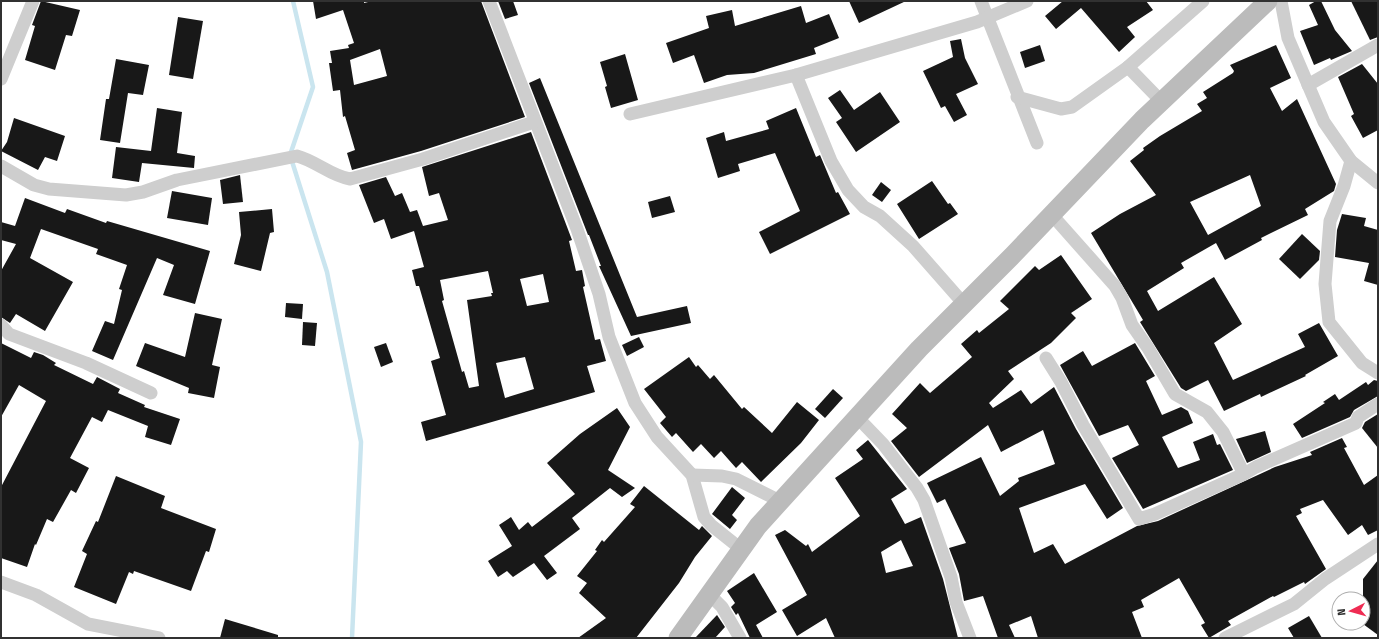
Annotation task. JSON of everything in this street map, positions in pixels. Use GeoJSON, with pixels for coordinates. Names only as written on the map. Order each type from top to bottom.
{"type":"FeatureCollection","features":[{"type":"Feature","properties":{"kind":"main road"},"geometry":{"type":"LineString","coordinates":[[678,638],[758,526],[780,500],[919,349],[1162,102],[1268,1]]}},
{"type":"Feature","properties":{"kind":"street"},"geometry":{"type":"LineString","coordinates":[[1,79],[34,1]]}},
{"type":"Feature","properties":{"kind":"street"},"geometry":{"type":"LineString","coordinates":[[489,1],[534,122],[577,229],[599,294],[609,337],[635,403],[657,437],[692,475],[704,517],[711,525],[741,549]]}},
{"type":"Feature","properties":{"kind":"street"},"geometry":{"type":"LineString","coordinates":[[981,1],[1017,97],[1037,143]]}},
{"type":"Feature","properties":{"kind":"street"},"geometry":{"type":"LineString","coordinates":[[630,114],[796,75],[987,18],[1027,1]]}},
{"type":"Feature","properties":{"kind":"street"},"geometry":{"type":"LineString","coordinates":[[1017,97],[1061,109],[1072,107],[1128,66],[1203,1]]}},
{"type":"Feature","properties":{"kind":"street"},"geometry":{"type":"LineString","coordinates":[[1281,1],[1288,38],[1324,122],[1351,162],[1378,183]]}},
{"type":"Feature","properties":{"kind":"street"},"geometry":{"type":"LineString","coordinates":[[1308,86],[1378,45]]}},
{"type":"Feature","properties":{"kind":"street"},"geometry":{"type":"LineString","coordinates":[[1128,66],[1162,102]]}},
{"type":"Feature","properties":{"kind":"street"},"geometry":{"type":"LineString","coordinates":[[796,75],[821,140],[848,190],[864,207],[880,216],[913,246],[964,304]]}},
{"type":"Feature","properties":{"kind":"street"},"geometry":{"type":"LineString","coordinates":[[1,166],[34,186],[49,189],[126,195],[143,192],[177,180],[297,156],[309,160],[342,178],[350,179],[423,159],[534,122]]}},
{"type":"Feature","properties":{"kind":"street"},"geometry":{"type":"LineString","coordinates":[[1351,162],[1344,186],[1330,221],[1325,284],[1329,322],[1362,363],[1378,373]]}},
{"type":"Feature","properties":{"kind":"street"},"geometry":{"type":"LineString","coordinates":[[1052,215],[1115,286],[1122,298],[1132,325],[1148,348],[1175,394],[1207,412],[1223,432],[1244,474]]}},
{"type":"Feature","properties":{"kind":"street"},"geometry":{"type":"LineString","coordinates":[[1,325],[9,334],[86,363],[151,393]]}},
{"type":"Feature","properties":{"kind":"street"},"geometry":{"type":"LineString","coordinates":[[1046,358],[1061,382],[1086,432],[1139,519],[1155,514],[1356,423],[1358,417],[1378,404]]}},
{"type":"Feature","properties":{"kind":"street"},"geometry":{"type":"LineString","coordinates":[[857,417],[883,444],[917,488],[924,500],[950,577],[956,602],[970,638]]}},
{"type":"Feature","properties":{"kind":"street"},"geometry":{"type":"LineString","coordinates":[[692,475],[722,476],[736,480],[780,500]]}},
{"type":"Feature","properties":{"kind":"street"},"geometry":{"type":"LineString","coordinates":[[1225,638],[1294,604],[1324,579],[1378,544]]}},
{"type":"Feature","properties":{"kind":"street"},"geometry":{"type":"LineString","coordinates":[[1,582],[36,595],[88,624],[159,638]]}},
{"type":"Feature","properties":{"kind":"street"},"geometry":{"type":"LineString","coordinates":[[709,594],[722,606],[740,638]]}},
{"type":"Feature","properties":{"kind":"building"},"geometry":{"type":"Polygon","coordinates":[[[41,1],[80,10],[72,36],[66,35],[55,70],[25,60],[35,26],[32,25],[41,1]]]}},
{"type":"Feature","properties":{"kind":"building"},"geometry":{"type":"Polygon","coordinates":[[[313,1],[364,1],[364,3],[372,1],[481,1],[525,117],[421,151],[352,170],[347,153],[355,150],[345,116],[343,117],[340,90],[333,91],[329,63],[332,63],[330,51],[349,48],[348,45],[354,43],[343,10],[316,19],[313,1]],[[380,49],[350,60],[354,85],[387,76],[380,49]]]}},
{"type":"Feature","properties":{"kind":"building"},"geometry":{"type":"Polygon","coordinates":[[[498,1],[513,1],[518,15],[505,19],[498,1]]]}},
{"type":"Feature","properties":{"kind":"building"},"geometry":{"type":"Polygon","coordinates":[[[849,1],[906,1],[859,23],[849,1]]]}},
{"type":"Feature","properties":{"kind":"building"},"geometry":{"type":"Polygon","coordinates":[[[1063,1],[1146,1],[1153,10],[1127,27],[1135,37],[1119,52],[1081,8],[1056,29],[1045,16],[1063,1]]]}},
{"type":"Feature","properties":{"kind":"building"},"geometry":{"type":"Polygon","coordinates":[[[1316,1],[1321,1],[1335,30],[1352,51],[1314,65],[1300,31],[1318,25],[1309,5],[1316,1]]]}},
{"type":"Feature","properties":{"kind":"building"},"geometry":{"type":"Polygon","coordinates":[[[1351,1],[1378,1],[1378,37],[1370,40],[1351,1]]]}},
{"type":"Feature","properties":{"kind":"building"},"geometry":{"type":"Polygon","coordinates":[[[801,6],[806,23],[829,14],[839,38],[814,48],[816,54],[754,73],[727,75],[704,83],[694,55],[673,63],[666,43],[709,28],[706,16],[732,10],[735,26],[801,6]]]}},
{"type":"Feature","properties":{"kind":"building"},"geometry":{"type":"Polygon","coordinates":[[[178,17],[203,21],[193,79],[169,75],[178,17]]]}},
{"type":"Feature","properties":{"kind":"building"},"geometry":{"type":"Polygon","coordinates":[[[961,39],[965,58],[978,84],[956,94],[967,115],[954,122],[945,106],[941,108],[923,71],[953,57],[950,41],[961,39]]]}},
{"type":"Feature","properties":{"kind":"building"},"geometry":{"type":"Polygon","coordinates":[[[1040,45],[1045,61],[1025,68],[1020,52],[1040,45]]]}},
{"type":"Feature","properties":{"kind":"building"},"geometry":{"type":"Polygon","coordinates":[[[1276,45],[1291,78],[1270,88],[1282,111],[1297,99],[1336,184],[1334,191],[1305,209],[1308,215],[1261,238],[1262,240],[1225,260],[1216,243],[1181,263],[1184,268],[1147,291],[1158,311],[1214,277],[1242,324],[1214,343],[1233,380],[1305,347],[1298,334],[1319,323],[1338,356],[1305,375],[1306,376],[1261,397],[1260,394],[1224,411],[1208,380],[1186,391],[1181,388],[1140,322],[1143,320],[1091,233],[1120,214],[1156,195],[1130,161],[1144,150],[1143,148],[1160,136],[1202,111],[1197,104],[1207,98],[1203,92],[1233,73],[1234,71],[1230,65],[1276,45]],[[1250,175],[1190,202],[1208,235],[1261,206],[1250,175]]]}},
{"type":"Feature","properties":{"kind":"building"},"geometry":{"type":"Polygon","coordinates":[[[625,54],[638,100],[611,108],[605,87],[607,86],[600,62],[625,54]]]}},
{"type":"Feature","properties":{"kind":"building"},"geometry":{"type":"Polygon","coordinates":[[[116,59],[149,65],[143,95],[128,93],[120,143],[100,140],[106,99],[109,99],[116,59]]]}},
{"type":"Feature","properties":{"kind":"building"},"geometry":{"type":"Polygon","coordinates":[[[1362,64],[1378,84],[1378,130],[1363,138],[1351,116],[1354,114],[1338,77],[1362,64]]]}},
{"type":"Feature","properties":{"kind":"building"},"geometry":{"type":"Polygon","coordinates":[[[540,78],[637,317],[687,306],[691,323],[631,336],[599,266],[601,266],[529,83],[540,78]]]}},
{"type":"Feature","properties":{"kind":"building"},"geometry":{"type":"Polygon","coordinates":[[[840,90],[854,110],[880,92],[900,122],[856,152],[836,122],[842,118],[828,98],[840,90]]]}},
{"type":"Feature","properties":{"kind":"building"},"geometry":{"type":"Polygon","coordinates":[[[157,108],[182,112],[177,153],[195,156],[194,168],[142,163],[139,182],[112,178],[116,147],[151,151],[157,108]]]}},
{"type":"Feature","properties":{"kind":"building"},"geometry":{"type":"Polygon","coordinates":[[[796,108],[816,157],[820,155],[836,193],[838,192],[850,214],[770,254],[759,232],[800,211],[775,153],[738,164],[740,171],[718,178],[706,138],[724,132],[726,141],[769,129],[766,121],[796,108]]]}},
{"type":"Feature","properties":{"kind":"building"},"geometry":{"type":"Polygon","coordinates":[[[14,118],[65,136],[57,161],[45,157],[38,170],[1,151],[7,142],[14,118]]]}},
{"type":"Feature","properties":{"kind":"building"},"geometry":{"type":"Polygon","coordinates":[[[531,132],[572,240],[569,241],[576,271],[582,270],[585,286],[583,287],[595,340],[600,339],[606,361],[587,366],[595,392],[426,441],[421,422],[446,415],[431,361],[440,358],[419,286],[416,286],[412,270],[424,267],[414,231],[391,239],[384,219],[374,223],[359,185],[386,177],[395,196],[402,193],[410,212],[417,210],[423,226],[448,220],[439,193],[429,196],[422,167],[531,132]],[[488,271],[440,280],[444,300],[442,301],[462,372],[464,371],[469,388],[479,386],[467,300],[492,296],[491,293],[493,293],[488,271]],[[543,274],[520,279],[527,306],[549,302],[543,274]],[[525,357],[496,363],[505,398],[534,389],[525,357]]]}},
{"type":"Feature","properties":{"kind":"building"},"geometry":{"type":"Polygon","coordinates":[[[240,175],[243,202],[223,204],[220,180],[240,175]]]}},
{"type":"Feature","properties":{"kind":"building"},"geometry":{"type":"Polygon","coordinates":[[[932,181],[948,204],[950,203],[958,214],[919,239],[897,204],[932,181]]]}},
{"type":"Feature","properties":{"kind":"building"},"geometry":{"type":"Polygon","coordinates":[[[881,182],[891,190],[882,202],[872,195],[881,182]]]}},
{"type":"Feature","properties":{"kind":"building"},"geometry":{"type":"Polygon","coordinates":[[[172,191],[212,198],[208,225],[167,218],[172,191]]]}},
{"type":"Feature","properties":{"kind":"building"},"geometry":{"type":"Polygon","coordinates":[[[670,196],[675,212],[652,218],[648,202],[670,196]]]}},
{"type":"Feature","properties":{"kind":"building"},"geometry":{"type":"Polygon","coordinates":[[[25,198],[65,213],[67,209],[106,223],[107,221],[210,251],[195,304],[163,295],[174,265],[157,258],[113,360],[92,351],[105,321],[114,324],[122,290],[119,289],[127,265],[96,254],[98,249],[41,229],[30,258],[73,282],[45,331],[16,314],[10,323],[1,317],[1,271],[16,244],[1,240],[1,222],[15,226],[25,198]]]}},
{"type":"Feature","properties":{"kind":"building"},"geometry":{"type":"Polygon","coordinates":[[[272,209],[274,232],[270,233],[261,271],[234,264],[241,235],[239,212],[272,209]]]}},
{"type":"Feature","properties":{"kind":"building"},"geometry":{"type":"Polygon","coordinates":[[[1342,214],[1366,218],[1364,226],[1378,230],[1378,285],[1364,281],[1369,263],[1335,257],[1337,230],[1342,214]]]}},
{"type":"Feature","properties":{"kind":"building"},"geometry":{"type":"Polygon","coordinates":[[[1302,234],[1320,251],[1319,260],[1300,279],[1279,259],[1302,234]]]}},
{"type":"Feature","properties":{"kind":"building"},"geometry":{"type":"Polygon","coordinates":[[[1061,255],[1092,299],[1071,313],[1076,318],[1051,343],[1008,371],[1014,379],[989,403],[993,408],[1021,390],[1031,404],[1054,387],[1076,429],[1123,508],[1107,519],[1085,484],[1019,508],[1034,553],[1053,544],[1065,564],[1137,526],[1158,521],[1275,467],[1312,455],[1310,452],[1342,438],[1347,447],[1344,448],[1364,485],[1378,475],[1378,530],[1368,535],[1362,525],[1348,535],[1323,500],[1300,509],[1302,513],[1296,516],[1326,569],[1305,584],[1304,582],[1274,597],[1273,596],[1228,621],[1231,625],[1209,638],[1201,625],[1205,623],[1179,578],[1141,600],[1144,607],[1132,612],[1142,638],[1038,638],[1031,616],[1009,625],[1015,638],[998,638],[983,596],[964,601],[959,574],[949,548],[966,543],[945,499],[937,503],[927,483],[981,457],[1000,496],[1019,481],[1018,478],[1055,464],[1043,430],[1001,452],[988,425],[919,477],[891,441],[907,428],[892,414],[920,383],[930,393],[972,357],[961,344],[977,330],[979,333],[1009,309],[1000,301],[1035,266],[1039,270],[1061,255]]]}},
{"type":"Feature","properties":{"kind":"building"},"geometry":{"type":"Polygon","coordinates":[[[286,303],[303,304],[302,319],[285,317],[286,303]]]}},
{"type":"Feature","properties":{"kind":"building"},"geometry":{"type":"Polygon","coordinates":[[[195,313],[222,319],[212,365],[220,367],[214,398],[188,393],[189,388],[136,366],[145,343],[185,357],[195,313]]]}},
{"type":"Feature","properties":{"kind":"building"},"geometry":{"type":"Polygon","coordinates":[[[303,322],[317,323],[315,346],[302,345],[303,322]]]}},
{"type":"Feature","properties":{"kind":"building"},"geometry":{"type":"Polygon","coordinates":[[[639,337],[644,347],[627,356],[622,345],[639,337]]]}},
{"type":"Feature","properties":{"kind":"building"},"geometry":{"type":"Polygon","coordinates":[[[1,343],[31,358],[34,352],[43,355],[56,363],[54,365],[93,384],[97,377],[120,389],[118,393],[145,405],[144,407],[180,419],[171,445],[145,437],[148,426],[108,410],[102,422],[92,417],[70,458],[89,468],[76,493],[71,490],[53,522],[47,519],[36,545],[35,544],[27,567],[1,558],[1,487],[46,401],[19,385],[1,417],[1,343]]]}},
{"type":"Feature","properties":{"kind":"building"},"geometry":{"type":"Polygon","coordinates":[[[386,343],[393,362],[381,367],[374,347],[386,343]]]}},
{"type":"Feature","properties":{"kind":"building"},"geometry":{"type":"Polygon","coordinates":[[[1135,343],[1155,376],[1146,381],[1162,415],[1181,407],[1188,411],[1193,423],[1162,437],[1178,468],[1200,460],[1193,442],[1213,434],[1217,445],[1220,444],[1233,470],[1143,509],[1112,458],[1139,445],[1128,425],[1099,436],[1060,365],[1083,351],[1092,366],[1135,343]]]}},
{"type":"Feature","properties":{"kind":"building"},"geometry":{"type":"Polygon","coordinates":[[[689,357],[696,367],[698,365],[710,379],[714,375],[742,409],[744,407],[772,433],[797,402],[819,420],[801,443],[761,482],[742,462],[736,468],[721,451],[714,458],[701,444],[693,452],[676,433],[672,437],[660,423],[666,417],[644,389],[689,357]]]}},
{"type":"Feature","properties":{"kind":"building"},"geometry":{"type":"Polygon","coordinates":[[[1374,380],[1378,381],[1378,396],[1354,410],[1350,417],[1302,438],[1293,424],[1325,403],[1323,402],[1335,394],[1339,400],[1366,382],[1368,385],[1374,380]]]}},
{"type":"Feature","properties":{"kind":"building"},"geometry":{"type":"Polygon","coordinates":[[[833,389],[843,398],[825,418],[815,409],[833,389]]]}},
{"type":"Feature","properties":{"kind":"building"},"geometry":{"type":"Polygon","coordinates":[[[617,408],[630,427],[608,470],[635,488],[622,497],[610,488],[572,518],[580,529],[544,556],[557,573],[547,580],[534,563],[513,577],[507,571],[498,577],[488,561],[512,546],[499,525],[511,517],[519,530],[528,522],[532,527],[575,494],[547,463],[580,434],[617,408]]]}},
{"type":"Feature","properties":{"kind":"building"},"geometry":{"type":"Polygon","coordinates":[[[1378,414],[1378,448],[1362,428],[1365,422],[1378,414]]]}},
{"type":"Feature","properties":{"kind":"building"},"geometry":{"type":"Polygon","coordinates":[[[1265,431],[1271,452],[1247,463],[1236,439],[1265,431]]]}},
{"type":"Feature","properties":{"kind":"building"},"geometry":{"type":"Polygon","coordinates":[[[868,440],[907,489],[891,499],[905,524],[921,517],[943,579],[958,638],[835,638],[826,618],[797,636],[782,610],[807,595],[775,535],[785,530],[806,546],[808,544],[812,552],[860,516],[835,478],[863,459],[856,450],[868,440]],[[901,540],[881,552],[886,573],[913,566],[901,540]]]}},
{"type":"Feature","properties":{"kind":"building"},"geometry":{"type":"Polygon","coordinates":[[[116,476],[165,496],[161,508],[216,529],[209,552],[206,551],[191,591],[134,571],[133,574],[129,572],[116,604],[74,587],[87,554],[82,551],[96,521],[98,522],[116,476]]]}},
{"type":"Feature","properties":{"kind":"building"},"geometry":{"type":"Polygon","coordinates":[[[644,486],[699,530],[702,526],[712,536],[695,557],[679,583],[636,638],[578,638],[606,618],[579,593],[587,583],[577,576],[597,551],[595,550],[602,540],[604,542],[635,507],[630,504],[644,486]]]}},
{"type":"Feature","properties":{"kind":"building"},"geometry":{"type":"Polygon","coordinates":[[[732,487],[745,498],[732,515],[737,520],[730,529],[712,514],[732,487]]]}},
{"type":"Feature","properties":{"kind":"building"},"geometry":{"type":"Polygon","coordinates":[[[1378,560],[1378,635],[1371,630],[1371,591],[1363,591],[1363,579],[1378,560]]]}},
{"type":"Feature","properties":{"kind":"building"},"geometry":{"type":"Polygon","coordinates":[[[754,573],[777,612],[756,625],[763,638],[750,638],[738,613],[736,615],[731,607],[735,603],[727,591],[754,573]]]}},
{"type":"Feature","properties":{"kind":"building"},"geometry":{"type":"Polygon","coordinates":[[[717,615],[725,627],[715,638],[695,638],[717,615]]]}},
{"type":"Feature","properties":{"kind":"building"},"geometry":{"type":"Polygon","coordinates":[[[1309,616],[1322,638],[1294,638],[1288,628],[1309,616]]]}},
{"type":"Feature","properties":{"kind":"building"},"geometry":{"type":"Polygon","coordinates":[[[225,619],[278,635],[278,638],[220,638],[225,619]]]}},
{"type":"Feature","properties":{"kind":"waterway"},"geometry":{"type":"LineString","coordinates":[[293,1],[313,87],[290,155],[327,272],[361,442],[352,638]]}}]}
